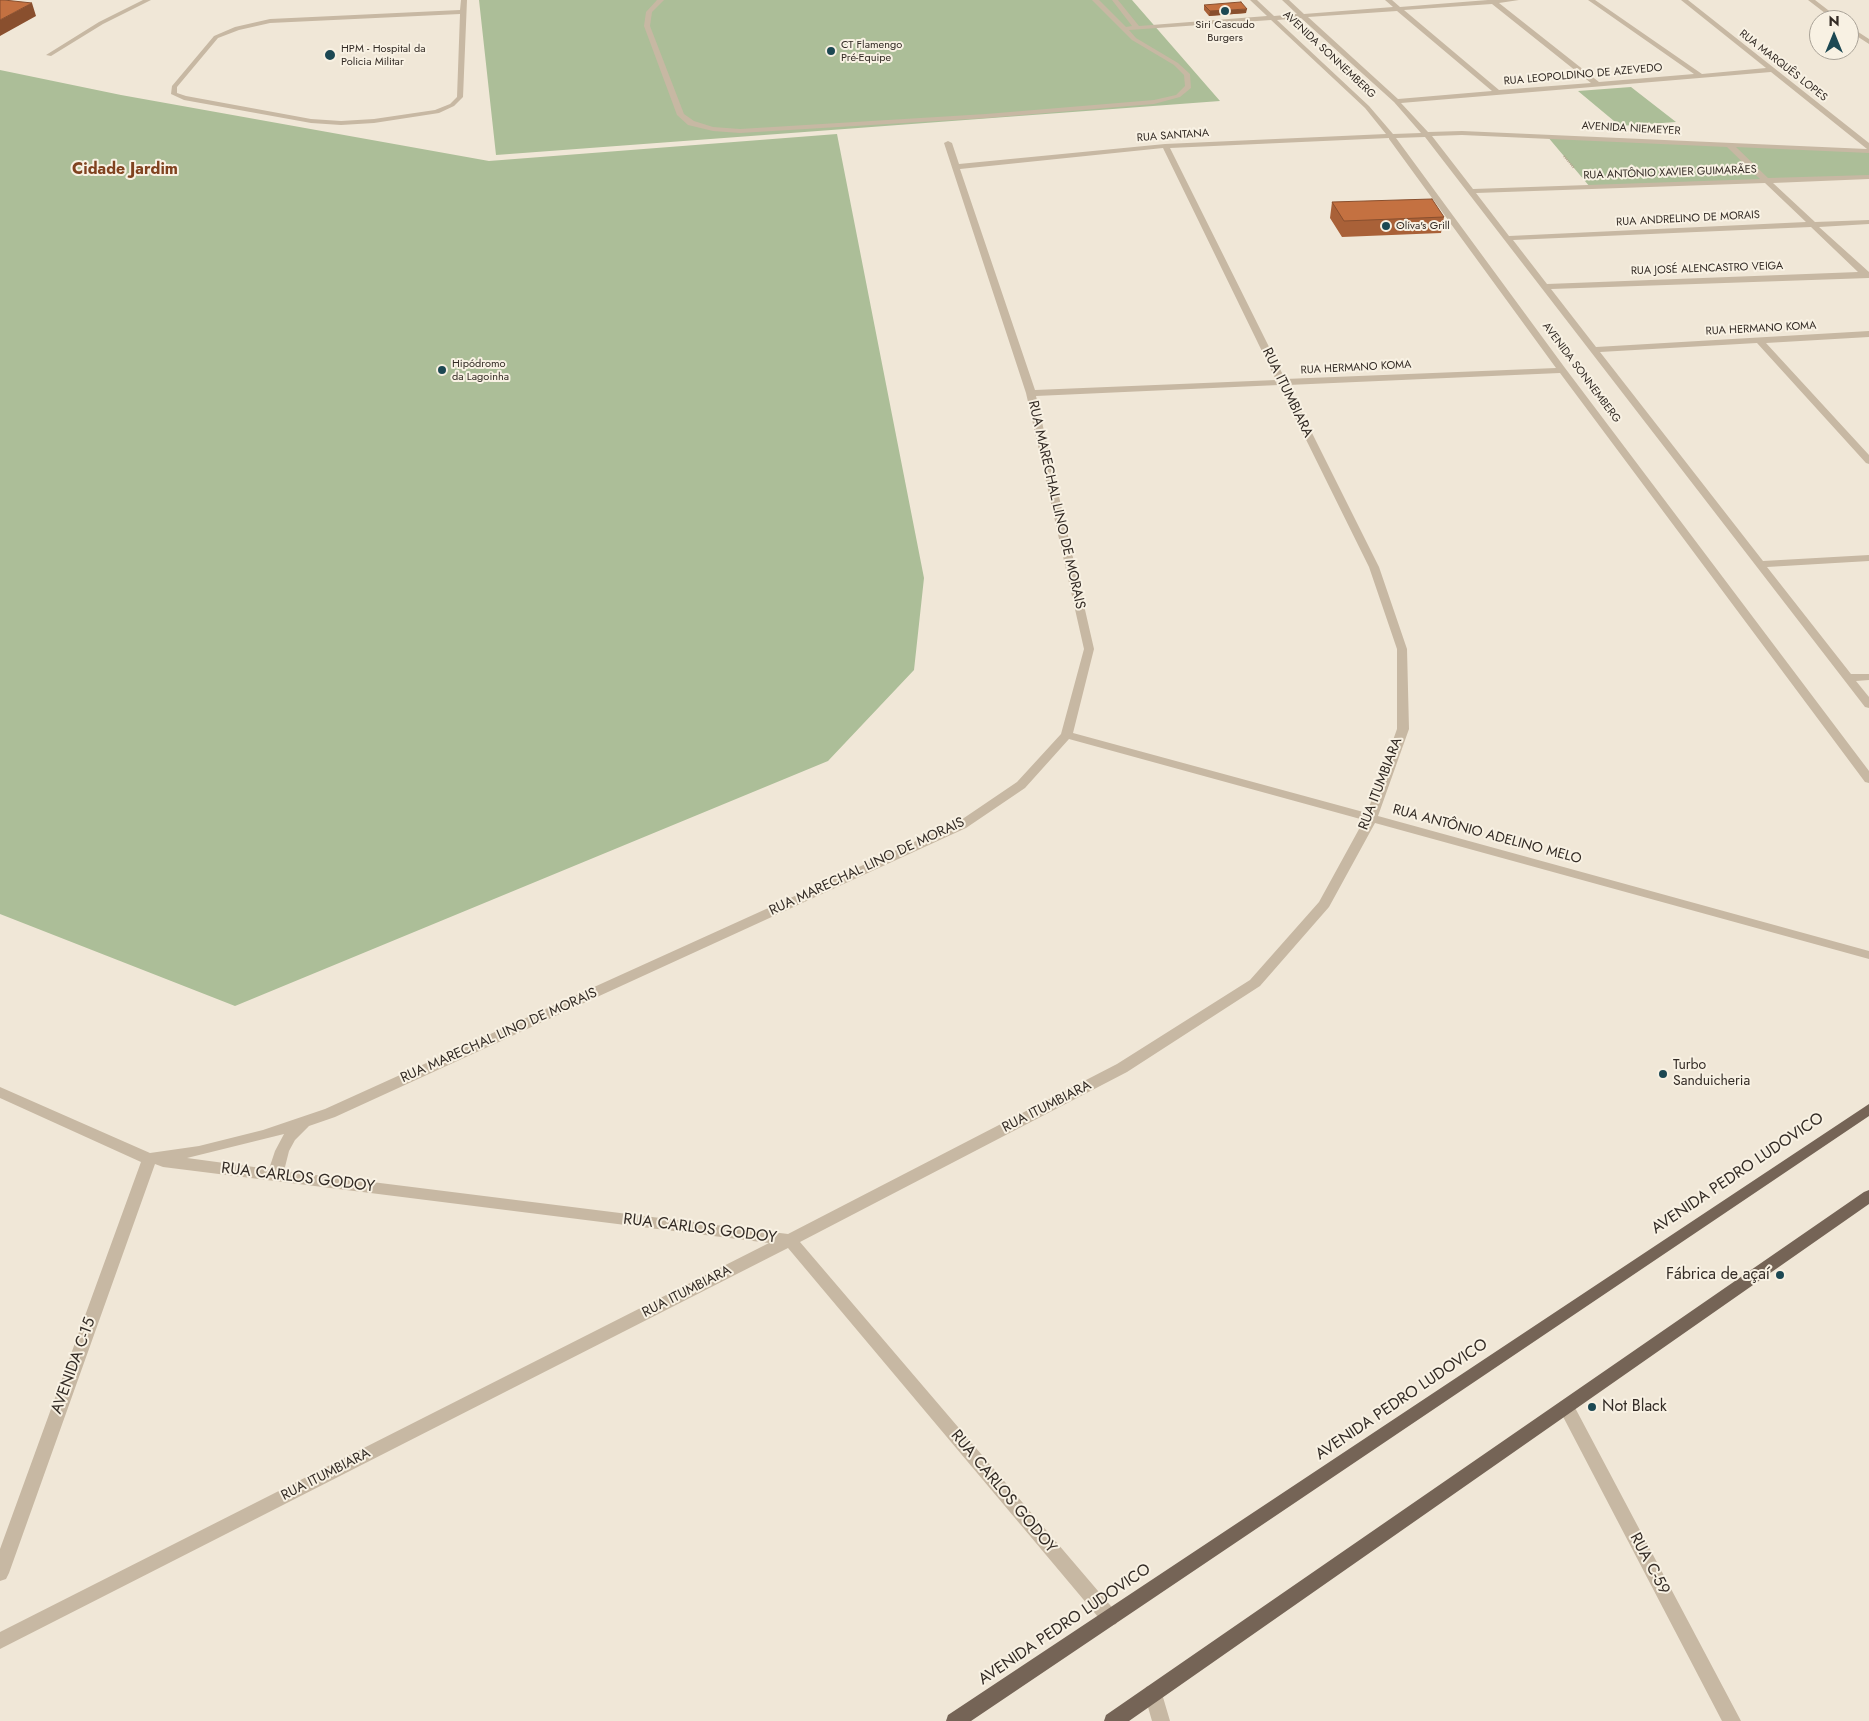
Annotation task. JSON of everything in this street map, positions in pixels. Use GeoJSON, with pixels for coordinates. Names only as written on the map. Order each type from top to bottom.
{"type":"FeatureCollection","features":[{"type":"Feature","properties":{"kind":"main road","name":"AVENIDA PEDRO LUDOVICO"},"geometry":{"type":"LineString","coordinates":[[955,1721],[1869,1109]]}},
{"type":"Feature","properties":{"kind":"main road"},"geometry":{"type":"LineString","coordinates":[[1113,1721],[1869,1196]]}},
{"type":"Feature","properties":{"kind":"street"},"geometry":{"type":"LineString","coordinates":[[49,55],[101,23],[148,0]]}},
{"type":"Feature","properties":{"kind":"street"},"geometry":{"type":"LineString","coordinates":[[462,12],[270,21],[237,28],[216,37],[174,86],[174,94],[184,98],[310,121],[341,123],[374,121],[437,112],[452,105],[460,97],[462,12],[464,0]]}},
{"type":"Feature","properties":{"kind":"street"},"geometry":{"type":"LineString","coordinates":[[661,0],[650,12],[647,26],[681,115],[691,123],[713,129],[740,131],[986,116],[1154,102],[1178,96],[1189,87],[1187,74],[1182,69],[1134,39],[1094,0]]}},
{"type":"Feature","properties":{"kind":"street"},"geometry":{"type":"LineString","coordinates":[[1115,0],[1137,28]]}},
{"type":"Feature","properties":{"kind":"street","name":"AVENIDA SONNEMBERG"},"geometry":{"type":"LineString","coordinates":[[1253,0],[1367,107],[1392,137],[1562,370],[1869,779]]}},
{"type":"Feature","properties":{"kind":"street","name":"AVENIDA SONNEMBERG"},"geometry":{"type":"LineString","coordinates":[[1284,0],[1396,101],[1427,135],[1869,705]]}},
{"type":"Feature","properties":{"kind":"street"},"geometry":{"type":"LineString","coordinates":[[1388,0],[1498,92]]}},
{"type":"Feature","properties":{"kind":"street"},"geometry":{"type":"LineString","coordinates":[[1123,29],[1516,0]]}},
{"type":"Feature","properties":{"kind":"street"},"geometry":{"type":"LineString","coordinates":[[1591,0],[1698,75]]}},
{"type":"Feature","properties":{"kind":"street","name":"RUA MARQUÊS LOPES"},"geometry":{"type":"LineString","coordinates":[[1684,0],[1869,147]]}},
{"type":"Feature","properties":{"kind":"street"},"geometry":{"type":"LineString","coordinates":[[1811,0],[1824,10]]}},
{"type":"Feature","properties":{"kind":"street"},"geometry":{"type":"LineString","coordinates":[[1492,1],[1597,84]]}},
{"type":"Feature","properties":{"kind":"street","name":"RUA LEOPOLDINO DE AZEVEDO"},"geometry":{"type":"LineString","coordinates":[[1396,101],[1771,70]]}},
{"type":"Feature","properties":{"kind":"street","name":"AVENIDA NIEMEYER"},"geometry":{"type":"LineString","coordinates":[[1392,137],[1462,133],[1869,151]]}},
{"type":"Feature","properties":{"kind":"street","name":"RUA SANTANA"},"geometry":{"type":"LineString","coordinates":[[956,166],[1165,146],[1392,137]]}},
{"type":"Feature","properties":{"kind":"street","name":"RUA MARECHAL LINO DE MORAIS"},"geometry":{"type":"LineString","coordinates":[[149,1159],[233,1143],[330,1113],[962,826],[1021,785],[1067,735],[1089,649],[1031,392],[948,144]]}},
{"type":"Feature","properties":{"kind":"street"},"geometry":{"type":"LineString","coordinates":[[1729,145],[1812,225],[1868,275]]}},
{"type":"Feature","properties":{"kind":"street","name":"RUA ITUMBIARA"},"geometry":{"type":"LineString","coordinates":[[0,1641],[790,1240],[1122,1068],[1255,984],[1324,904],[1371,819],[1403,729],[1402,650],[1374,567],[1165,146]]}},
{"type":"Feature","properties":{"kind":"street","name":"RUA ANTÔNIO XAVIER GUIMARÃES"},"geometry":{"type":"LineString","coordinates":[[1472,191],[1869,177]]}},
{"type":"Feature","properties":{"kind":"street","name":"RUA ANDRELINO DE MORAIS"},"geometry":{"type":"LineString","coordinates":[[1508,238],[1869,222]]}},
{"type":"Feature","properties":{"kind":"street","name":"RUA JOSÉ ALENCASTRO VEIGA"},"geometry":{"type":"LineString","coordinates":[[1546,287],[1868,275]]}},
{"type":"Feature","properties":{"kind":"street","name":"RUA HERMANO KOMA"},"geometry":{"type":"LineString","coordinates":[[1595,350],[1869,334]]}},
{"type":"Feature","properties":{"kind":"street"},"geometry":{"type":"LineString","coordinates":[[1759,340],[1869,461]]}},
{"type":"Feature","properties":{"kind":"street","name":"RUA HERMANO KOMA"},"geometry":{"type":"LineString","coordinates":[[1031,392],[1562,370]]}},
{"type":"Feature","properties":{"kind":"street"},"geometry":{"type":"LineString","coordinates":[[1760,564],[1869,558]]}},
{"type":"Feature","properties":{"kind":"street"},"geometry":{"type":"LineString","coordinates":[[1848,678],[1869,677]]}},
{"type":"Feature","properties":{"kind":"street","name":"RUA ANTÔNIO ADELINO MELO"},"geometry":{"type":"LineString","coordinates":[[1067,735],[1869,955]]}},
{"type":"Feature","properties":{"kind":"street"},"geometry":{"type":"LineString","coordinates":[[0,1092],[63,1122],[149,1159]]}},
{"type":"Feature","properties":{"kind":"street"},"geometry":{"type":"LineString","coordinates":[[276,1175],[282,1151],[290,1136],[304,1121]]}},
{"type":"Feature","properties":{"kind":"street","name":"RUA CARLOS GODOY"},"geometry":{"type":"LineString","coordinates":[[149,1159],[790,1240],[1110,1618]]}},
{"type":"Feature","properties":{"kind":"street","name":"AVENIDA C-15"},"geometry":{"type":"LineString","coordinates":[[0,1573],[149,1159]]}},
{"type":"Feature","properties":{"kind":"street","name":"RUA C-59"},"geometry":{"type":"LineString","coordinates":[[1566,1407],[1732,1721]]}},
{"type":"Feature","properties":{"kind":"street"},"geometry":{"type":"LineString","coordinates":[[1153,1694],[1160,1721]]}},
{"type":"Feature","properties":{"kind":"path"},"geometry":{"type":"LineString","coordinates":[[1547,136],[1590,187]]}},
{"type":"Feature","properties":{"kind":"green space","name":"CT Flamengo Pré-Equipe"},"geometry":{"type":"Polygon","coordinates":[[[479,0],[1132,0],[1220,101],[496,155],[479,0]]]}},
{"type":"Feature","properties":{"kind":"green space","name":"Hipódromo da Lagoinha"},"geometry":{"type":"Polygon","coordinates":[[[0,70],[121,95],[489,161],[837,134],[924,578],[914,670],[828,761],[235,1006],[0,914],[0,70]]]}},
{"type":"Feature","properties":{"kind":"green space"},"geometry":{"type":"Polygon","coordinates":[[[1631,87],[1676,122],[1620,126],[1578,91],[1631,87]]]}},
{"type":"Feature","properties":{"kind":"green space"},"geometry":{"type":"Polygon","coordinates":[[[1547,136],[1869,151],[1869,177],[1590,187],[1547,136]]]}},
{"type":"Feature","properties":{"kind":"building"},"geometry":{"type":"Polygon","coordinates":[[[0,0],[4,0],[32,3],[0,20],[0,0]]]}},
{"type":"Feature","properties":{"kind":"building"},"geometry":{"type":"Polygon","coordinates":[[[1241,2],[1247,9],[1210,11],[1204,5],[1241,2]]]}},
{"type":"Feature","properties":{"kind":"building"},"geometry":{"type":"Polygon","coordinates":[[[1432,199],[1444,217],[1344,221],[1332,202],[1432,199]]]}},
{"type":"Feature","properties":{"kind":"place","name":"Siri Cascudo Burgers"},"geometry":{"type":"Point","coordinates":[1225,11]}},
{"type":"Feature","properties":{"kind":"place","name":"CT Flamengo Pré-Equipe"},"geometry":{"type":"Point","coordinates":[831,51]}},
{"type":"Feature","properties":{"kind":"place","name":"HPM - Hospital da Policia Militar"},"geometry":{"type":"Point","coordinates":[330,55]}},
{"type":"Feature","properties":{"kind":"place","name":"Oliva's Grill"},"geometry":{"type":"Point","coordinates":[1386,226]}},
{"type":"Feature","properties":{"kind":"place","name":"Hipódromo da Lagoinha"},"geometry":{"type":"Point","coordinates":[442,370]}},
{"type":"Feature","properties":{"kind":"place","name":"Turbo Sanduicheria"},"geometry":{"type":"Point","coordinates":[1663,1074]}},
{"type":"Feature","properties":{"kind":"place","name":"Fábrica de açaí"},"geometry":{"type":"Point","coordinates":[1780,1275]}},
{"type":"Feature","properties":{"kind":"place","name":"Not Black"},"geometry":{"type":"Point","coordinates":[1592,1407]}},
{"type":"Feature","properties":{"kind":"district","name":"Cidade Jardim"},"geometry":{"type":"Point","coordinates":[125,170]}}]}
